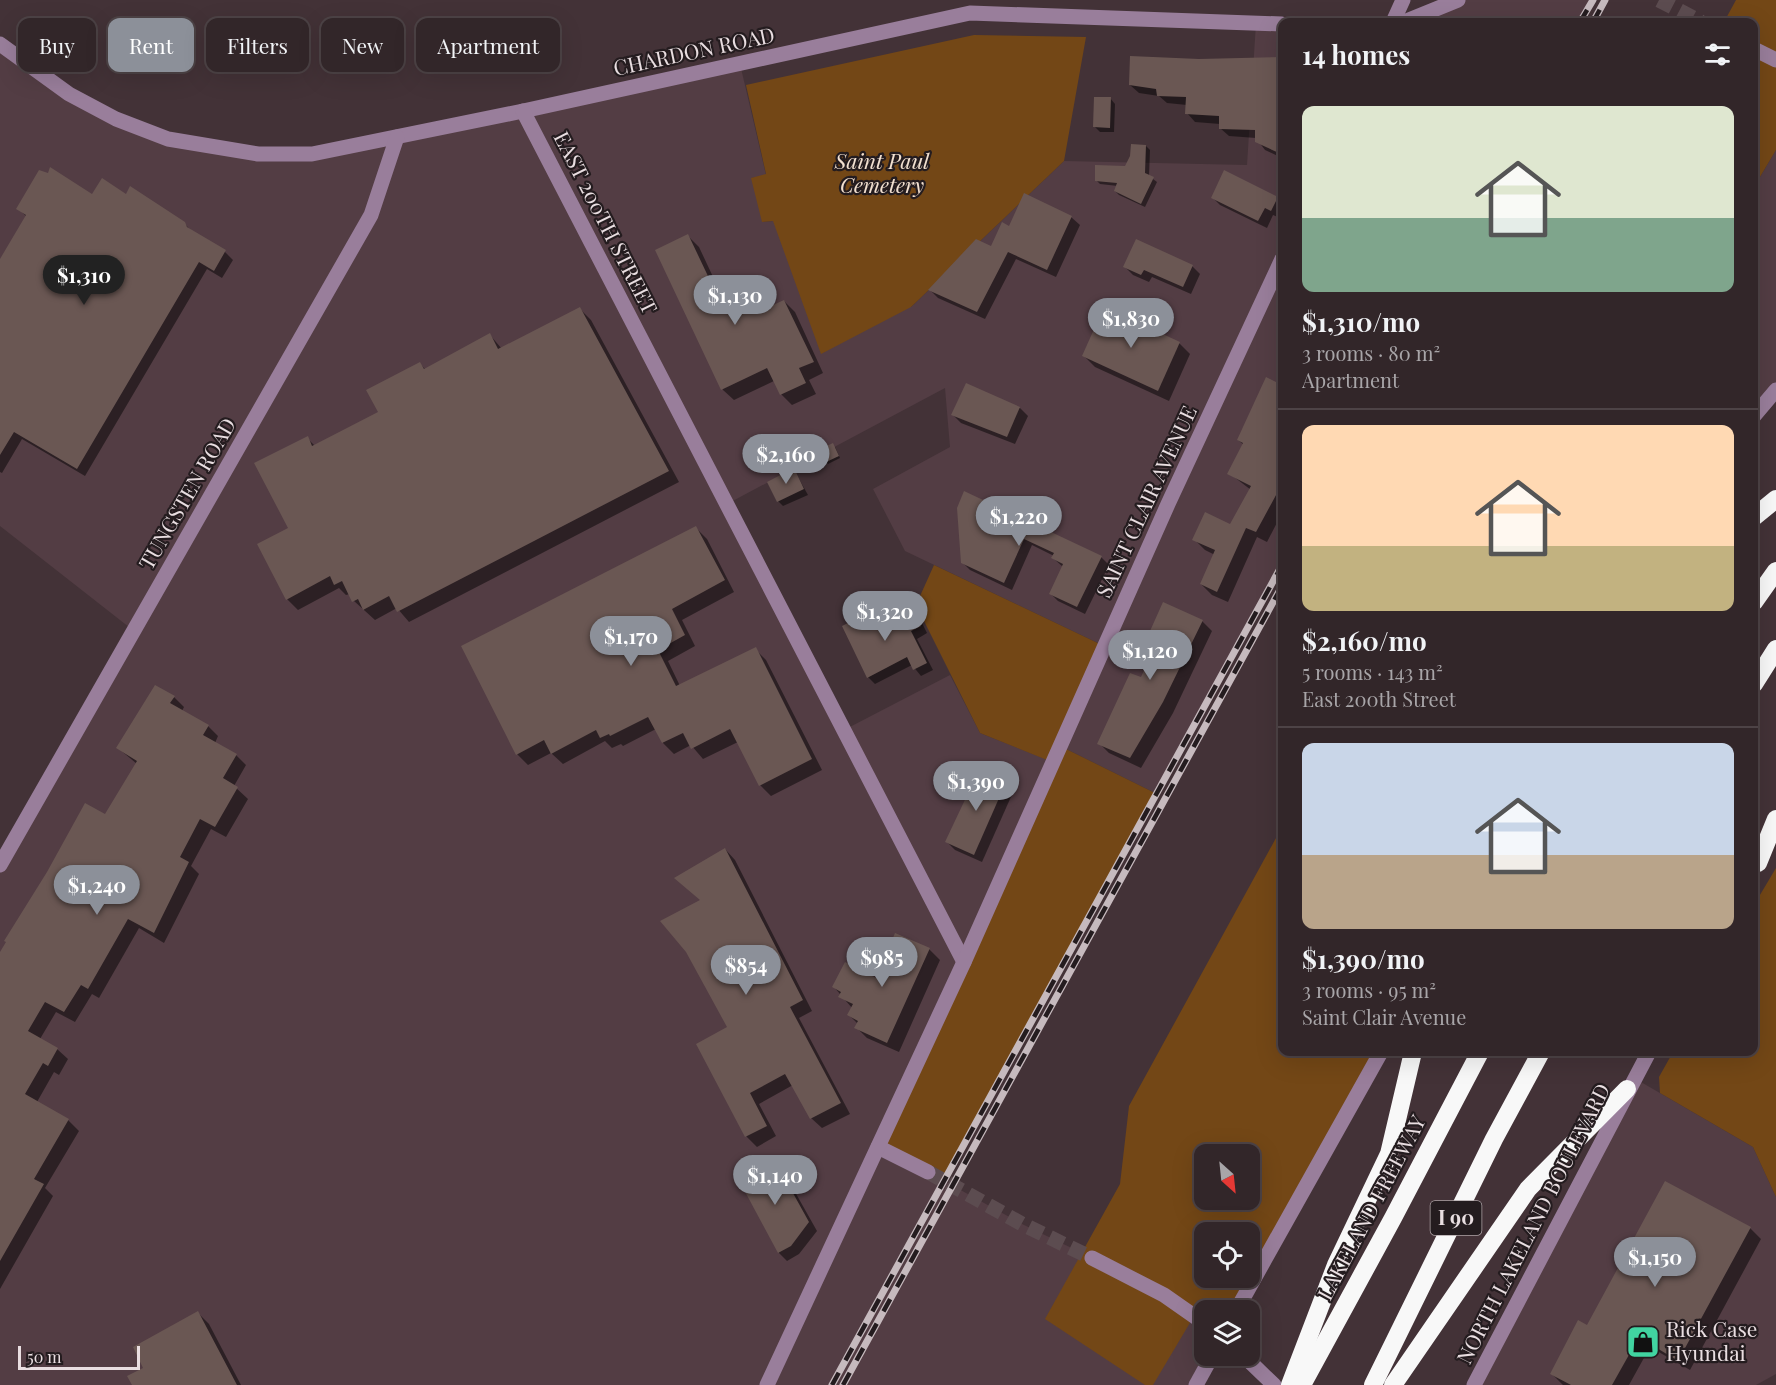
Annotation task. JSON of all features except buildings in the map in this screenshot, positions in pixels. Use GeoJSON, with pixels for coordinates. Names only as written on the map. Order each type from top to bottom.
{"type":"FeatureCollection","features":[{"type":"Feature","properties":{"kind":"highway"},"geometry":{"type":"LineString","coordinates":[[1758,514],[1776,499]]}},
{"type":"Feature","properties":{"kind":"highway"},"geometry":{"type":"LineString","coordinates":[[1758,596],[1776,571]]}},
{"type":"Feature","properties":{"kind":"highway"},"geometry":{"type":"LineString","coordinates":[[1758,678],[1776,649]]}},
{"type":"Feature","properties":{"kind":"highway"},"geometry":{"type":"LineString","coordinates":[[1758,861],[1776,819]]}},
{"type":"Feature","properties":{"kind":"highway"},"geometry":{"type":"LineString","coordinates":[[1290,1385],[1336,1265],[1389,1154],[1412,1056]]}},
{"type":"Feature","properties":{"kind":"highway","name":"LAKELAND FREEWAY"},"geometry":{"type":"LineString","coordinates":[[1302,1385],[1478,1056]]}},
{"type":"Feature","properties":{"kind":"highway","name":"I 90"},"geometry":{"type":"LineString","coordinates":[[1373,1385],[1494,1139],[1539,1056]]}},
{"type":"Feature","properties":{"kind":"highway"},"geometry":{"type":"LineString","coordinates":[[1393,1385],[1528,1188],[1627,1089]]}},
{"type":"Feature","properties":{"kind":"street"},"geometry":{"type":"LineString","coordinates":[[1395,18],[1403,0]]}},
{"type":"Feature","properties":{"kind":"street"},"geometry":{"type":"LineString","coordinates":[[1414,18],[1458,0]]}},
{"type":"Feature","properties":{"kind":"street","name":"CHARDON ROAD"},"geometry":{"type":"LineString","coordinates":[[0,44],[69,94],[116,119],[168,139],[258,154],[312,154],[523,111],[970,14],[1278,24]]}},
{"type":"Feature","properties":{"kind":"street"},"geometry":{"type":"LineString","coordinates":[[1758,51],[1776,60]]}},
{"type":"Feature","properties":{"kind":"street","name":"EAST 200TH STREET"},"geometry":{"type":"LineString","coordinates":[[523,111],[964,962]]}},
{"type":"Feature","properties":{"kind":"street","name":"TUNGSTEN ROAD"},"geometry":{"type":"LineString","coordinates":[[0,865],[371,215],[397,137]]}},
{"type":"Feature","properties":{"kind":"street","name":"SAINT CLAIR AVENUE"},"geometry":{"type":"LineString","coordinates":[[767,1385],[964,962],[1168,504],[1278,268]]}},
{"type":"Feature","properties":{"kind":"street"},"geometry":{"type":"LineString","coordinates":[[1758,411],[1776,390]]}},
{"type":"Feature","properties":{"kind":"street"},"geometry":{"type":"LineString","coordinates":[[1758,864],[1776,841]]}},
{"type":"Feature","properties":{"kind":"street"},"geometry":{"type":"LineString","coordinates":[[1242,1300],[1379,1056]]}},
{"type":"Feature","properties":{"kind":"street","name":"NORTH LAKELAND BOULEVARD"},"geometry":{"type":"LineString","coordinates":[[1474,1385],[1627,1089],[1647,1056]]}},
{"type":"Feature","properties":{"kind":"street"},"geometry":{"type":"LineString","coordinates":[[878,1147],[928,1172]]}},
{"type":"Feature","properties":{"kind":"street"},"geometry":{"type":"LineString","coordinates":[[1092,1258],[1164,1295],[1194,1316]]}},
{"type":"Feature","properties":{"kind":"street"},"geometry":{"type":"LineString","coordinates":[[1196,1385],[1206,1366]]}},
{"type":"Feature","properties":{"kind":"street"},"geometry":{"type":"LineString","coordinates":[[1254,1366],[1274,1385]]}},
{"type":"Feature","properties":{"kind":"shaded area"},"geometry":{"type":"Polygon","coordinates":[[[1458,0],[1593,0],[1582,18],[1414,18],[1458,0]]]}},
{"type":"Feature","properties":{"kind":"shaded area"},"geometry":{"type":"Polygon","coordinates":[[[1256,23],[1278,24],[1278,572],[1157,794],[1060,746],[1104,646],[905,551],[873,489],[950,447],[945,388],[727,504],[844,730],[950,675],[980,733],[1053,762],[928,1172],[1022,1224],[1111,1267],[1194,1317],[1194,1366],[1201,1366],[1196,1385],[0,1385],[0,865],[134,631],[0,526],[0,44],[18,57],[18,72],[38,72],[65,92],[168,139],[312,154],[740,64],[766,175],[752,178],[763,222],[773,221],[911,307],[1064,161],[1247,165],[1256,23]]]}},
{"type":"Feature","properties":{"kind":"shaded area"},"geometry":{"type":"Polygon","coordinates":[[[1776,150],[1776,390],[1758,411],[1758,180],[1776,150]]]}},
{"type":"Feature","properties":{"kind":"shaded area"},"geometry":{"type":"Polygon","coordinates":[[[1634,1078],[1753,1147],[1776,1197],[1776,1374],[1756,1385],[1474,1385],[1634,1078]]]}},
{"type":"Feature","properties":{"kind":"green space"},"geometry":{"type":"Polygon","coordinates":[[[1736,0],[1776,0],[1776,150],[1758,180],[1758,18],[1726,18],[1736,0]]]}},
{"type":"Feature","properties":{"kind":"green space","name":"Saint Paul Cemetery"},"geometry":{"type":"Polygon","coordinates":[[[974,35],[1086,37],[1064,161],[911,307],[821,354],[773,221],[762,222],[751,178],[766,174],[746,85],[974,35]]]}},
{"type":"Feature","properties":{"kind":"green space"},"geometry":{"type":"Polygon","coordinates":[[[934,565],[1104,646],[1060,746],[1157,794],[944,1181],[878,1147],[1052,762],[980,733],[916,605],[934,565]]]}},
{"type":"Feature","properties":{"kind":"green space"},"geometry":{"type":"Polygon","coordinates":[[[1278,834],[1278,1056],[1379,1056],[1260,1268],[1260,1222],[1194,1222],[1194,1288],[1249,1288],[1242,1300],[1194,1300],[1194,1316],[1153,1385],[1145,1385],[1045,1319],[1120,1184],[1129,1106],[1278,834]]]}},
{"type":"Feature","properties":{"kind":"green space"},"geometry":{"type":"Polygon","coordinates":[[[1776,868],[1776,1197],[1753,1147],[1660,1093],[1659,1077],[1671,1056],[1758,1056],[1758,898],[1776,868]]]}},
{"type":"Feature","properties":{"kind":"tunnel"},"geometry":{"type":"LineString","coordinates":[[1659,0],[1693,18]]}},
{"type":"Feature","properties":{"kind":"tunnel"},"geometry":{"type":"LineString","coordinates":[[928,1172],[1022,1224],[1092,1258]]}},
{"type":"Feature","properties":{"kind":"railway"},"geometry":{"type":"LineString","coordinates":[[1582,18],[1593,0]]}},
{"type":"Feature","properties":{"kind":"railway"},"geometry":{"type":"LineString","coordinates":[[1595,18],[1605,0]]}},
{"type":"Feature","properties":{"kind":"railway"},"geometry":{"type":"LineString","coordinates":[[832,1385],[1278,572]]}},
{"type":"Feature","properties":{"kind":"railway"},"geometry":{"type":"LineString","coordinates":[[843,1385],[1278,593]]}},
{"type":"Feature","properties":{"kind":"place","name":"Rick Case Hyundai"},"geometry":{"type":"Point","coordinates":[1643,1342]}}]}
